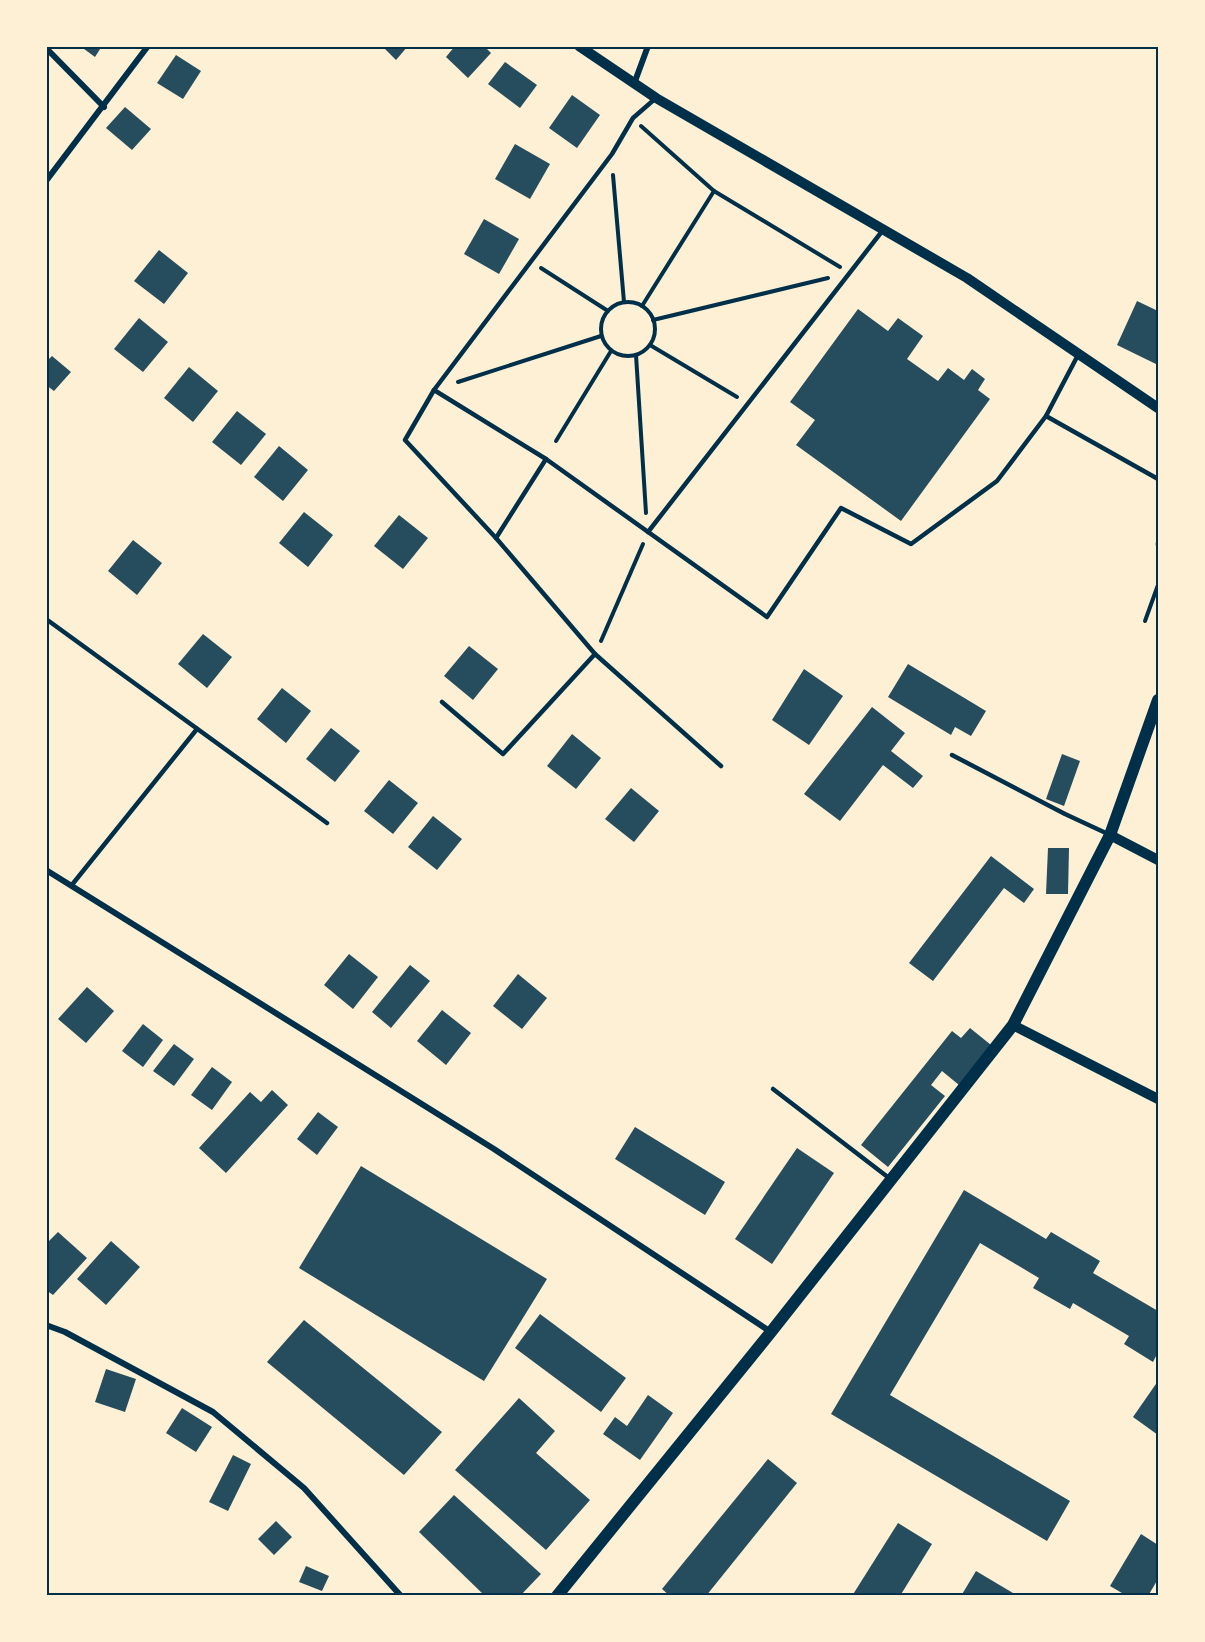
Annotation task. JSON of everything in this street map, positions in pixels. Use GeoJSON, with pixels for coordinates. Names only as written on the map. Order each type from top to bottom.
{"type":"FeatureCollection","features":[{"type":"Feature","properties":{"kind":"main road"},"geometry":{"type":"LineString","coordinates":[[558,1595],[771,1332],[1013,1025],[1110,835],[1158,700]]}},
{"type":"Feature","properties":{"kind":"street"},"geometry":{"type":"LineString","coordinates":[[46,181],[148,46]]}},
{"type":"Feature","properties":{"kind":"street"},"geometry":{"type":"LineString","coordinates":[[579,46],[656,98],[967,279],[1158,408]]}},
{"type":"Feature","properties":{"kind":"street"},"geometry":{"type":"LineString","coordinates":[[634,84],[648,46]]}},
{"type":"Feature","properties":{"kind":"street"},"geometry":{"type":"LineString","coordinates":[[46,48],[104,107]]}},
{"type":"Feature","properties":{"kind":"street"},"geometry":{"type":"LineString","coordinates":[[1110,835],[1158,860]]}},
{"type":"Feature","properties":{"kind":"street"},"geometry":{"type":"LineString","coordinates":[[46,870],[494,1149],[771,1332]]}},
{"type":"Feature","properties":{"kind":"street"},"geometry":{"type":"LineString","coordinates":[[1013,1025],[1158,1100]]}},
{"type":"Feature","properties":{"kind":"street"},"geometry":{"type":"LineString","coordinates":[[46,1325],[65,1332],[213,1412],[304,1488],[401,1596]]}},
{"type":"Feature","properties":{"kind":"lane"},"geometry":{"type":"LineString","coordinates":[[656,98],[633,118],[612,154],[434,390],[405,440],[496,538],[595,654],[721,766]]}},
{"type":"Feature","properties":{"kind":"lane"},"geometry":{"type":"LineString","coordinates":[[648,532],[884,230]]}},
{"type":"Feature","properties":{"kind":"lane"},"geometry":{"type":"LineString","coordinates":[[434,390],[546,459],[767,616],[841,508],[911,544],[997,481],[1046,416],[1078,354]]}},
{"type":"Feature","properties":{"kind":"lane"},"geometry":{"type":"LineString","coordinates":[[1046,416],[1158,479]]}},
{"type":"Feature","properties":{"kind":"lane"},"geometry":{"type":"LineString","coordinates":[[496,538],[546,459]]}},
{"type":"Feature","properties":{"kind":"lane"},"geometry":{"type":"LineString","coordinates":[[46,619],[327,823]]}},
{"type":"Feature","properties":{"kind":"lane"},"geometry":{"type":"LineString","coordinates":[[442,702],[503,754],[595,654]]}},
{"type":"Feature","properties":{"kind":"lane"},"geometry":{"type":"LineString","coordinates":[[71,886],[197,729]]}},
{"type":"Feature","properties":{"kind":"lane"},"geometry":{"type":"LineString","coordinates":[[952,756],[1110,835]]}},
{"type":"Feature","properties":{"kind":"lane"},"geometry":{"type":"LineString","coordinates":[[773,1089],[892,1179]]}},
{"type":"Feature","properties":{"kind":"path"},"geometry":{"type":"LineString","coordinates":[[633,118],[714,191],[850,273]]}},
{"type":"Feature","properties":{"kind":"path"},"geometry":{"type":"LineString","coordinates":[[612,154],[624,302]]}},
{"type":"Feature","properties":{"kind":"path"},"geometry":{"type":"LineString","coordinates":[[642,306],[714,191]]}},
{"type":"Feature","properties":{"kind":"path"},"geometry":{"type":"LineString","coordinates":[[530,262],[608,311]]}},
{"type":"Feature","properties":{"kind":"path"},"geometry":{"type":"LineString","coordinates":[[653,320],[850,273]]}},
{"type":"Feature","properties":{"kind":"path"},"geometry":{"type":"LineString","coordinates":[[624,302],[642,306],[653,320],[654,338],[644,351],[636,355],[619,355],[611,351],[601,336],[600,327],[603,318],[608,311],[624,302]]}},
{"type":"Feature","properties":{"kind":"path"},"geometry":{"type":"LineString","coordinates":[[434,390],[601,336]]}},
{"type":"Feature","properties":{"kind":"path"},"geometry":{"type":"LineString","coordinates":[[650,345],[748,404]]}},
{"type":"Feature","properties":{"kind":"path"},"geometry":{"type":"LineString","coordinates":[[556,441],[611,351]]}},
{"type":"Feature","properties":{"kind":"path"},"geometry":{"type":"LineString","coordinates":[[595,654],[648,532],[636,355]]}},
{"type":"Feature","properties":{"kind":"path"},"geometry":{"type":"LineString","coordinates":[[1145,621],[1158,585]]}},
{"type":"Feature","properties":{"kind":"building"},"geometry":{"type":"Polygon","coordinates":[[[80,46],[102,46],[95,57],[80,46]]]}},
{"type":"Feature","properties":{"kind":"building"},"geometry":{"type":"Polygon","coordinates":[[[382,46],[408,46],[396,60],[382,46]]]}},
{"type":"Feature","properties":{"kind":"building"},"geometry":{"type":"Polygon","coordinates":[[[455,46],[484,46],[491,53],[468,78],[446,57],[455,46]]]}},
{"type":"Feature","properties":{"kind":"building"},"geometry":{"type":"Polygon","coordinates":[[[176,55],[201,71],[183,99],[157,83],[176,55]]]}},
{"type":"Feature","properties":{"kind":"building"},"geometry":{"type":"Polygon","coordinates":[[[505,62],[537,85],[520,108],[488,84],[505,62]]]}},
{"type":"Feature","properties":{"kind":"building"},"geometry":{"type":"Polygon","coordinates":[[[572,95],[600,115],[577,148],[549,128],[572,95]]]}},
{"type":"Feature","properties":{"kind":"building"},"geometry":{"type":"Polygon","coordinates":[[[125,107],[151,129],[132,150],[106,128],[125,107]]]}},
{"type":"Feature","properties":{"kind":"building"},"geometry":{"type":"Polygon","coordinates":[[[515,144],[550,164],[530,199],[495,179],[515,144]]]}},
{"type":"Feature","properties":{"kind":"building"},"geometry":{"type":"Polygon","coordinates":[[[484,219],[519,239],[499,274],[464,254],[484,219]]]}},
{"type":"Feature","properties":{"kind":"building"},"geometry":{"type":"Polygon","coordinates":[[[159,250],[188,273],[164,304],[134,281],[159,250]]]}},
{"type":"Feature","properties":{"kind":"building"},"geometry":{"type":"Polygon","coordinates":[[[1137,301],[1158,311],[1158,365],[1117,345],[1137,301]]]}},
{"type":"Feature","properties":{"kind":"building"},"geometry":{"type":"Polygon","coordinates":[[[858,309],[888,331],[898,318],[923,336],[907,359],[938,381],[948,368],[964,380],[972,369],[985,379],[978,390],[990,399],[901,521],[796,445],[815,420],[790,402],[858,309]]]}},
{"type":"Feature","properties":{"kind":"building"},"geometry":{"type":"Polygon","coordinates":[[[139,318],[168,342],[143,372],[114,349],[139,318]]]}},
{"type":"Feature","properties":{"kind":"building"},"geometry":{"type":"Polygon","coordinates":[[[52,356],[71,372],[54,391],[46,385],[46,362],[52,356]]]}},
{"type":"Feature","properties":{"kind":"building"},"geometry":{"type":"Polygon","coordinates":[[[189,367],[218,391],[193,422],[164,398],[189,367]]]}},
{"type":"Feature","properties":{"kind":"building"},"geometry":{"type":"Polygon","coordinates":[[[237,411],[266,434],[241,465],[212,442],[237,411]]]}},
{"type":"Feature","properties":{"kind":"building"},"geometry":{"type":"Polygon","coordinates":[[[279,446],[308,470],[283,501],[254,477],[279,446]]]}},
{"type":"Feature","properties":{"kind":"building"},"geometry":{"type":"Polygon","coordinates":[[[304,512],[333,535],[308,567],[279,543],[304,512]]]}},
{"type":"Feature","properties":{"kind":"building"},"geometry":{"type":"Polygon","coordinates":[[[399,515],[428,538],[403,569],[374,546],[399,515]]]}},
{"type":"Feature","properties":{"kind":"building"},"geometry":{"type":"Polygon","coordinates":[[[133,540],[162,563],[137,595],[108,571],[133,540]]]}},
{"type":"Feature","properties":{"kind":"building"},"geometry":{"type":"Polygon","coordinates":[[[203,634],[232,657],[207,688],[178,664],[203,634]]]}},
{"type":"Feature","properties":{"kind":"building"},"geometry":{"type":"Polygon","coordinates":[[[469,646],[498,669],[473,700],[444,676],[469,646]]]}},
{"type":"Feature","properties":{"kind":"building"},"geometry":{"type":"Polygon","coordinates":[[[908,664],[986,711],[971,736],[955,727],[951,735],[888,697],[908,664]]]}},
{"type":"Feature","properties":{"kind":"building"},"geometry":{"type":"Polygon","coordinates":[[[804,669],[843,696],[809,745],[772,720],[804,669]]]}},
{"type":"Feature","properties":{"kind":"building"},"geometry":{"type":"Polygon","coordinates":[[[282,688],[311,711],[286,743],[257,719],[282,688]]]}},
{"type":"Feature","properties":{"kind":"building"},"geometry":{"type":"Polygon","coordinates":[[[872,707],[905,733],[891,751],[923,776],[913,788],[883,765],[840,821],[804,794],[872,707]]]}},
{"type":"Feature","properties":{"kind":"building"},"geometry":{"type":"Polygon","coordinates":[[[331,728],[360,751],[335,782],[306,759],[331,728]]]}},
{"type":"Feature","properties":{"kind":"building"},"geometry":{"type":"Polygon","coordinates":[[[572,734],[601,758],[576,789],[547,766],[572,734]]]}},
{"type":"Feature","properties":{"kind":"building"},"geometry":{"type":"Polygon","coordinates":[[[1062,754],[1080,761],[1064,806],[1046,799],[1062,754]]]}},
{"type":"Feature","properties":{"kind":"building"},"geometry":{"type":"Polygon","coordinates":[[[389,780],[418,803],[393,834],[364,811],[389,780]]]}},
{"type":"Feature","properties":{"kind":"building"},"geometry":{"type":"Polygon","coordinates":[[[631,788],[659,811],[634,842],[605,819],[631,788]]]}},
{"type":"Feature","properties":{"kind":"building"},"geometry":{"type":"Polygon","coordinates":[[[433,816],[462,839],[437,870],[408,847],[433,816]]]}},
{"type":"Feature","properties":{"kind":"building"},"geometry":{"type":"Polygon","coordinates":[[[1048,848],[1069,848],[1068,894],[1046,894],[1048,848]]]}},
{"type":"Feature","properties":{"kind":"building"},"geometry":{"type":"Polygon","coordinates":[[[991,856],[1034,889],[1024,903],[1004,888],[933,981],[909,963],[991,856]]]}},
{"type":"Feature","properties":{"kind":"building"},"geometry":{"type":"Polygon","coordinates":[[[349,954],[378,977],[353,1009],[324,985],[349,954]]]}},
{"type":"Feature","properties":{"kind":"building"},"geometry":{"type":"Polygon","coordinates":[[[410,965],[430,981],[391,1028],[372,1012],[410,965]]]}},
{"type":"Feature","properties":{"kind":"building"},"geometry":{"type":"Polygon","coordinates":[[[518,974],[547,998],[522,1029],[493,1006],[518,974]]]}},
{"type":"Feature","properties":{"kind":"building"},"geometry":{"type":"Polygon","coordinates":[[[87,987],[114,1011],[86,1043],[58,1019],[87,987]]]}},
{"type":"Feature","properties":{"kind":"building"},"geometry":{"type":"Polygon","coordinates":[[[442,1010],[471,1033],[446,1065],[417,1041],[442,1010]]]}},
{"type":"Feature","properties":{"kind":"building"},"geometry":{"type":"Polygon","coordinates":[[[143,1024],[163,1040],[143,1067],[122,1051],[143,1024]]]}},
{"type":"Feature","properties":{"kind":"building"},"geometry":{"type":"Polygon","coordinates":[[[970,1028],[991,1045],[959,1085],[942,1071],[931,1085],[945,1096],[888,1167],[861,1145],[952,1031],[961,1038],[970,1028]]]}},
{"type":"Feature","properties":{"kind":"building"},"geometry":{"type":"Polygon","coordinates":[[[174,1044],[194,1059],[174,1086],[153,1071],[174,1044]]]}},
{"type":"Feature","properties":{"kind":"building"},"geometry":{"type":"Polygon","coordinates":[[[212,1067],[232,1082],[212,1110],[191,1095],[212,1067]]]}},
{"type":"Feature","properties":{"kind":"building"},"geometry":{"type":"Polygon","coordinates":[[[272,1090],[288,1105],[226,1173],[199,1148],[250,1092],[261,1102],[272,1090]]]}},
{"type":"Feature","properties":{"kind":"building"},"geometry":{"type":"Polygon","coordinates":[[[318,1112],[338,1127],[317,1155],[297,1139],[318,1112]]]}},
{"type":"Feature","properties":{"kind":"building"},"geometry":{"type":"Polygon","coordinates":[[[635,1127],[725,1182],[705,1215],[615,1159],[635,1127]]]}},
{"type":"Feature","properties":{"kind":"building"},"geometry":{"type":"Polygon","coordinates":[[[797,1148],[834,1173],[772,1264],[735,1239],[797,1148]]]}},
{"type":"Feature","properties":{"kind":"building"},"geometry":{"type":"Polygon","coordinates":[[[361,1166],[547,1279],[484,1381],[299,1268],[361,1166]]]}},
{"type":"Feature","properties":{"kind":"building"},"geometry":{"type":"Polygon","coordinates":[[[964,1190],[1046,1239],[1051,1232],[1100,1261],[1093,1273],[1158,1311],[1158,1352],[1153,1362],[1124,1344],[1129,1336],[1073,1303],[1070,1309],[1033,1288],[1039,1278],[980,1243],[890,1395],[1070,1501],[1047,1541],[831,1414],[964,1190]]]}},
{"type":"Feature","properties":{"kind":"building"},"geometry":{"type":"Polygon","coordinates":[[[58,1232],[87,1258],[53,1295],[46,1290],[46,1244],[58,1232]]]}},
{"type":"Feature","properties":{"kind":"building"},"geometry":{"type":"Polygon","coordinates":[[[111,1241],[140,1267],[106,1305],[77,1279],[111,1241]]]}},
{"type":"Feature","properties":{"kind":"building"},"geometry":{"type":"Polygon","coordinates":[[[540,1314],[626,1378],[601,1412],[515,1348],[540,1314]]]}},
{"type":"Feature","properties":{"kind":"building"},"geometry":{"type":"Polygon","coordinates":[[[304,1320],[442,1432],[404,1475],[267,1362],[304,1320]]]}},
{"type":"Feature","properties":{"kind":"building"},"geometry":{"type":"Polygon","coordinates":[[[106,1369],[136,1379],[125,1412],[95,1402],[106,1369]]]}},
{"type":"Feature","properties":{"kind":"building"},"geometry":{"type":"Polygon","coordinates":[[[1158,1381],[1158,1435],[1133,1417],[1158,1381]]]}},
{"type":"Feature","properties":{"kind":"building"},"geometry":{"type":"Polygon","coordinates":[[[648,1395],[673,1413],[640,1460],[603,1434],[615,1417],[627,1426],[648,1395]]]}},
{"type":"Feature","properties":{"kind":"building"},"geometry":{"type":"Polygon","coordinates":[[[519,1398],[555,1431],[536,1453],[590,1500],[546,1550],[455,1470],[519,1398]]]}},
{"type":"Feature","properties":{"kind":"building"},"geometry":{"type":"Polygon","coordinates":[[[182,1408],[212,1427],[196,1452],[166,1433],[182,1408]]]}},
{"type":"Feature","properties":{"kind":"building"},"geometry":{"type":"Polygon","coordinates":[[[233,1455],[251,1464],[228,1511],[209,1502],[233,1455]]]}},
{"type":"Feature","properties":{"kind":"building"},"geometry":{"type":"Polygon","coordinates":[[[768,1459],[797,1483],[706,1596],[670,1596],[662,1589],[768,1459]]]}},
{"type":"Feature","properties":{"kind":"building"},"geometry":{"type":"Polygon","coordinates":[[[454,1495],[541,1574],[520,1596],[485,1596],[419,1532],[454,1495]]]}},
{"type":"Feature","properties":{"kind":"building"},"geometry":{"type":"Polygon","coordinates":[[[276,1521],[292,1537],[274,1555],[258,1539],[276,1521]]]}},
{"type":"Feature","properties":{"kind":"building"},"geometry":{"type":"Polygon","coordinates":[[[898,1523],[932,1544],[900,1596],[852,1596],[898,1523]]]}},
{"type":"Feature","properties":{"kind":"building"},"geometry":{"type":"Polygon","coordinates":[[[1141,1534],[1158,1545],[1158,1579],[1148,1596],[1127,1596],[1110,1586],[1141,1534]]]}},
{"type":"Feature","properties":{"kind":"building"},"geometry":{"type":"Polygon","coordinates":[[[306,1566],[329,1576],[322,1591],[299,1582],[306,1566]]]}},
{"type":"Feature","properties":{"kind":"building"},"geometry":{"type":"Polygon","coordinates":[[[976,1571],[1018,1596],[961,1596],[976,1571]]]}}]}
